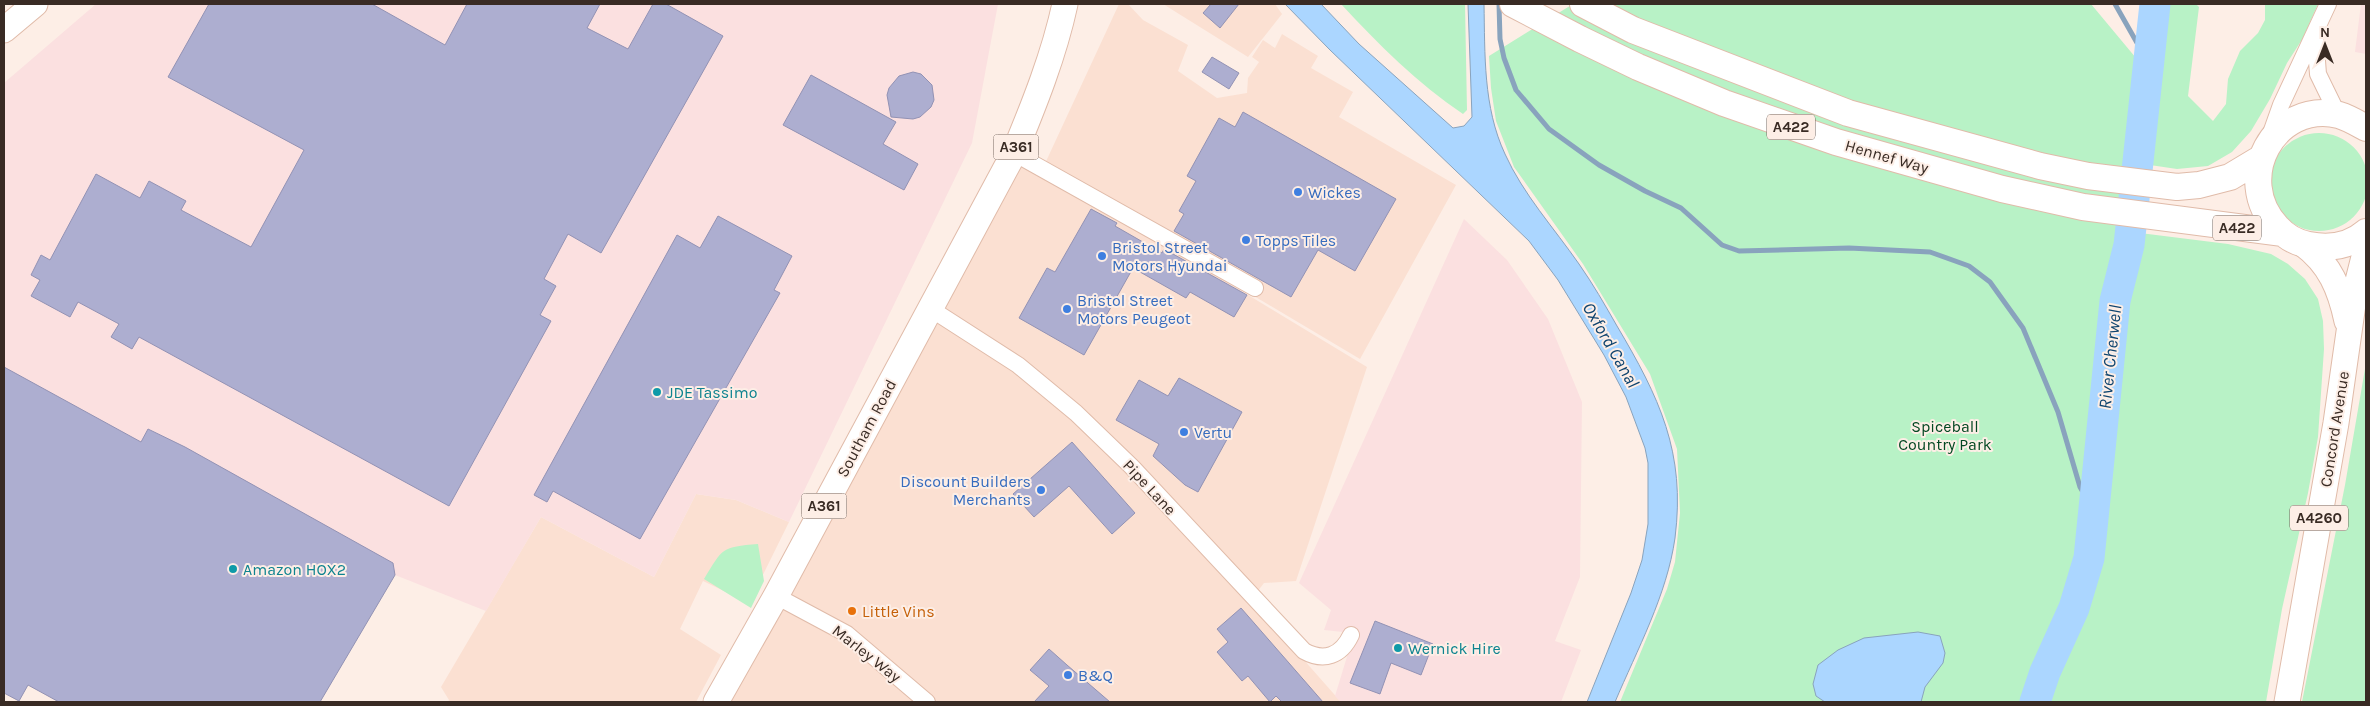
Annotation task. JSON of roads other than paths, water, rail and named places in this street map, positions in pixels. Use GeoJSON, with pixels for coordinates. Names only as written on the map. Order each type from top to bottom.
{"type":"FeatureCollection","features":[{"type":"Feature","properties":{"kind":"highway","name":"Hennef Way"},"geometry":{"type":"LineString","coordinates":[[1513,4],[1580,39],[1724,103],[1836,142],[2002,189],[2083,208],[2191,221],[2293,239],[2322,248],[2341,246],[2358,239],[2366,232]]}},
{"type":"Feature","properties":{"kind":"highway","name":"Hennef Way"},"geometry":{"type":"LineString","coordinates":[[1583,4],[1633,30],[1848,113],[1948,143],[2088,176],[2177,187],[2199,185],[2230,177],[2264,151],[2282,129],[2299,118],[2318,114],[2355,121]]}},
{"type":"Feature","properties":{"kind":"highway"},"geometry":{"type":"LineString","coordinates":[[2264,151],[2257,180],[2260,200],[2268,218],[2293,239]]}},
{"type":"Feature","properties":{"kind":"main road"},"geometry":{"type":"LineString","coordinates":[[4,30],[35,4]]}},
{"type":"Feature","properties":{"kind":"main road","name":"Southam Road"},"geometry":{"type":"LineString","coordinates":[[716,702],[776,596],[1014,153],[1043,78],[1065,4]]}},
{"type":"Feature","properties":{"kind":"main road","name":"Concord Avenue"},"geometry":{"type":"LineString","coordinates":[[2293,239],[2322,261],[2332,275],[2340,292],[2349,333]]}},
{"type":"Feature","properties":{"kind":"main road","name":"Concord Avenue"},"geometry":{"type":"LineString","coordinates":[[2287,702],[2336,423],[2354,297],[2366,249]]}},
{"type":"Feature","properties":{"kind":"street"},"geometry":{"type":"LineString","coordinates":[[2264,151],[2281,105],[2328,4]]}},
{"type":"Feature","properties":{"kind":"street"},"geometry":{"type":"LineString","coordinates":[[2315,33],[2318,74],[2355,121]]}},
{"type":"Feature","properties":{"kind":"street"},"geometry":{"type":"LineString","coordinates":[[1014,153],[1255,288]]}},
{"type":"Feature","properties":{"kind":"street","name":"Pipe Lane"},"geometry":{"type":"LineString","coordinates":[[931,309],[1018,365],[1076,413],[1132,467],[1304,650],[1317,656],[1333,655],[1346,645],[1351,635]]}},
{"type":"Feature","properties":{"kind":"street","name":"Marley Way"},"geometry":{"type":"LineString","coordinates":[[776,596],[847,634],[927,702]]}},
{"type":"Feature","properties":{"kind":"water","name":"Oxford Canal"},"geometry":{"type":"Polygon","coordinates":[[[1285,4],[1321,4],[1359,44],[1453,128],[1464,126],[1472,117],[1468,4],[1484,4],[1485,61],[1489,99],[1498,136],[1505,154],[1530,197],[1589,279],[1632,352],[1657,402],[1673,452],[1677,507],[1675,538],[1671,559],[1650,622],[1615,702],[1587,702],[1631,593],[1642,560],[1648,524],[1648,463],[1645,448],[1626,397],[1604,355],[1558,280],[1529,241],[1330,50],[1285,4]]]}},
{"type":"Feature","properties":{"kind":"water"},"geometry":{"type":"Polygon","coordinates":[[[1918,632],[1940,636],[1945,653],[1943,663],[1925,687],[1921,702],[1825,702],[1816,696],[1813,684],[1818,665],[1838,650],[1864,638],[1918,632]]]}},
{"type":"Feature","properties":{"kind":"waterway"},"geometry":{"type":"LineString","coordinates":[[1499,4],[1500,39],[1504,58],[1516,90],[1549,129],[1599,165],[1645,191],[1681,208],[1722,245],[1739,251],[1849,248],[1930,252],[1969,266],[1990,282],[2023,328],[2058,412],[2080,487],[2094,511]]}},
{"type":"Feature","properties":{"kind":"waterway"},"geometry":{"type":"LineString","coordinates":[[2115,4],[2149,64]]}},
{"type":"Feature","properties":{"kind":"waterway","name":"River Cherwell"},"geometry":{"type":"LineString","coordinates":[[2035,702],[2045,672],[2074,608],[2089,558],[2115,301],[2129,245],[2155,4]]}},
{"type":"Feature","properties":{"kind":"place","name":"Wickes"},"geometry":{"type":"Point","coordinates":[1298,192]}},
{"type":"Feature","properties":{"kind":"place","name":"Topps Tiles"},"geometry":{"type":"Point","coordinates":[1246,240]}},
{"type":"Feature","properties":{"kind":"place","name":"Bristol Street Motors Hyundai"},"geometry":{"type":"Point","coordinates":[1102,256]}},
{"type":"Feature","properties":{"kind":"place","name":"Bristol Street Motors Peugeot"},"geometry":{"type":"Point","coordinates":[1067,309]}},
{"type":"Feature","properties":{"kind":"place","name":"JDE Tassimo"},"geometry":{"type":"Point","coordinates":[657,392]}},
{"type":"Feature","properties":{"kind":"place","name":"Vertu"},"geometry":{"type":"Point","coordinates":[1184,432]}},
{"type":"Feature","properties":{"kind":"place","name":"Discount Builders Merchants"},"geometry":{"type":"Point","coordinates":[1041,490]}},
{"type":"Feature","properties":{"kind":"place","name":"Amazon HOX2"},"geometry":{"type":"Point","coordinates":[233,569]}},
{"type":"Feature","properties":{"kind":"place","name":"Little Vins"},"geometry":{"type":"Point","coordinates":[852,611]}},
{"type":"Feature","properties":{"kind":"place","name":"Wernick Hire"},"geometry":{"type":"Point","coordinates":[1398,648]}},
{"type":"Feature","properties":{"kind":"place","name":"B&Q"},"geometry":{"type":"Point","coordinates":[1068,675]}},
{"type":"Feature","properties":{"kind":"park label","name":"Spiceball Country Park"},"geometry":{"type":"Point","coordinates":[1945,435]}}]}
